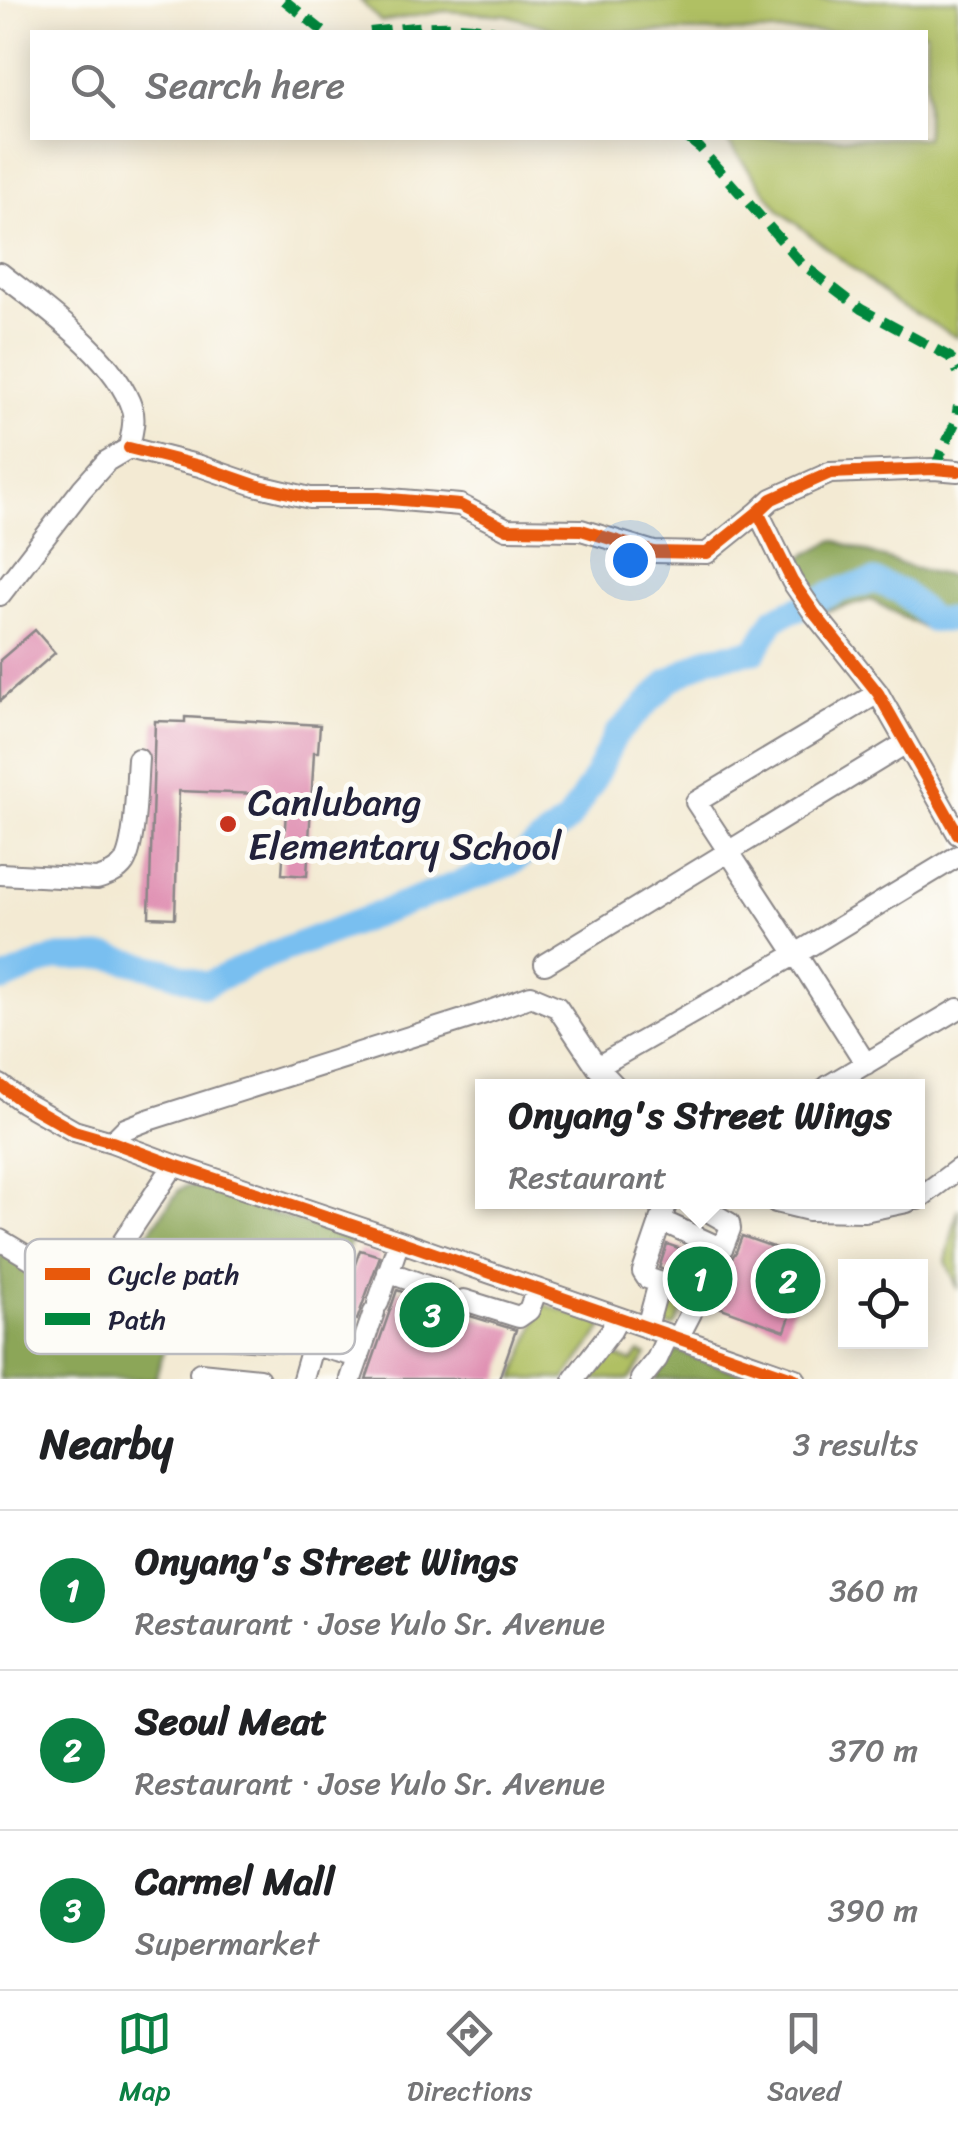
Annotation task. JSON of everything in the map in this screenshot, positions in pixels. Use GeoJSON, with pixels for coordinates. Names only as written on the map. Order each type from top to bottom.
{"type":"FeatureCollection","features":[{"type":"Feature","properties":{"kind":"street"},"geometry":{"type":"LineString","coordinates":[[0,273],[58,319],[110,368],[134,412],[129,448]]}},
{"type":"Feature","properties":{"kind":"street"},"geometry":{"type":"LineString","coordinates":[[0,595],[82,489],[107,461],[129,448],[310,498],[379,498],[460,505],[507,529],[581,530],[654,552],[707,552],[772,499],[830,472],[958,472]]}},
{"type":"Feature","properties":{"kind":"street"},"geometry":{"type":"LineString","coordinates":[[758,512],[792,580],[878,692],[958,834]]}},
{"type":"Feature","properties":{"kind":"street"},"geometry":{"type":"LineString","coordinates":[[866,1064],[696,802],[878,692]]}},
{"type":"Feature","properties":{"kind":"street"},"geometry":{"type":"LineString","coordinates":[[545,964],[906,742]]}},
{"type":"Feature","properties":{"kind":"street"},"geometry":{"type":"LineString","coordinates":[[0,874],[97,879],[111,875],[124,863],[132,838],[138,759]]}},
{"type":"Feature","properties":{"kind":"street"},"geometry":{"type":"LineString","coordinates":[[596,1067],[796,954],[958,856]]}},
{"type":"Feature","properties":{"kind":"street"},"geometry":{"type":"LineString","coordinates":[[112,1142],[125,1129],[148,1120],[531,996],[557,1008],[608,1079]]}},
{"type":"Feature","properties":{"kind":"street"},"geometry":{"type":"LineString","coordinates":[[840,1079],[958,1010]]}},
{"type":"Feature","properties":{"kind":"street"},"geometry":{"type":"LineString","coordinates":[[0,1084],[74,1132],[399,1240],[795,1379]]}},
{"type":"Feature","properties":{"kind":"street"},"geometry":{"type":"LineString","coordinates":[[125,1239],[174,1166]]}},
{"type":"Feature","properties":{"kind":"street"},"geometry":{"type":"LineString","coordinates":[[925,1194],[958,1169]]}},
{"type":"Feature","properties":{"kind":"street"},"geometry":{"type":"LineString","coordinates":[[641,1379],[691,1313],[689,1293],[647,1278],[643,1270],[663,1210],[723,1246],[729,1223],[704,1209]]}},
{"type":"Feature","properties":{"kind":"street"},"geometry":{"type":"LineString","coordinates":[[805,1209],[864,1212],[877,1209]]}},
{"type":"Feature","properties":{"kind":"street"},"geometry":{"type":"LineString","coordinates":[[0,1240],[25,1255]]}},
{"type":"Feature","properties":{"kind":"street"},"geometry":{"type":"LineString","coordinates":[[351,1379],[399,1240]]}},
{"type":"Feature","properties":{"kind":"street"},"geometry":{"type":"LineString","coordinates":[[388,1272],[442,1292]]}},
{"type":"Feature","properties":{"kind":"street"},"geometry":{"type":"LineString","coordinates":[[647,1328],[659,1283]]}},
{"type":"Feature","properties":{"kind":"street"},"geometry":{"type":"LineString","coordinates":[[464,1300],[519,1317],[529,1310],[537,1289]]}},
{"type":"Feature","properties":{"kind":"street"},"geometry":{"type":"LineString","coordinates":[[574,1379],[618,1318]]}},
{"type":"Feature","properties":{"kind":"street"},"geometry":{"type":"LineString","coordinates":[[303,1379],[310,1354]]}},
{"type":"Feature","properties":{"kind":"street"},"geometry":{"type":"LineString","coordinates":[[348,1354],[358,1357]]}},
{"type":"Feature","properties":{"kind":"street"},"geometry":{"type":"LineString","coordinates":[[200,1373],[259,1379]]}},
{"type":"Feature","properties":{"kind":"green space"},"geometry":{"type":"Polygon","coordinates":[[[360,0],[958,0],[958,338],[895,302],[780,211],[727,140],[928,140],[928,30],[556,30],[507,15],[445,11],[381,22],[360,0]]]}},
{"type":"Feature","properties":{"kind":"green space"},"geometry":{"type":"Polygon","coordinates":[[[834,540],[912,568],[958,578],[958,629],[927,630],[871,600],[822,612],[789,564],[834,540]]]}},
{"type":"Feature","properties":{"kind":"green space"},"geometry":{"type":"Polygon","coordinates":[[[194,1186],[348,1239],[144,1239],[179,1190],[194,1186]]]}},
{"type":"Feature","properties":{"kind":"green space"},"geometry":{"type":"Polygon","coordinates":[[[958,1208],[958,1290],[946,1261],[958,1208]]]}},
{"type":"Feature","properties":{"kind":"green space"},"geometry":{"type":"Polygon","coordinates":[[[0,1252],[25,1267],[25,1354],[163,1354],[155,1379],[0,1379],[0,1252]]]}},
{"type":"Feature","properties":{"kind":"green space"},"geometry":{"type":"Polygon","coordinates":[[[664,1294],[686,1302],[672,1327],[659,1323],[664,1294]]]}},
{"type":"Feature","properties":{"kind":"green space"},"geometry":{"type":"Polygon","coordinates":[[[543,1304],[600,1323],[603,1328],[565,1379],[514,1379],[543,1304]]]}},
{"type":"Feature","properties":{"kind":"green space"},"geometry":{"type":"Polygon","coordinates":[[[675,1350],[759,1379],[655,1379],[675,1350]]]}},
{"type":"Feature","properties":{"kind":"green space"},"geometry":{"type":"Polygon","coordinates":[[[604,1352],[632,1362],[639,1352],[647,1355],[629,1379],[583,1379],[604,1352]]]}},
{"type":"Feature","properties":{"kind":"building"},"geometry":{"type":"Polygon","coordinates":[[[35,630],[55,653],[0,701],[0,660],[35,630]]]}},
{"type":"Feature","properties":{"kind":"building"},"geometry":{"type":"Polygon","coordinates":[[[185,717],[320,725],[318,752],[314,752],[307,876],[282,874],[287,795],[179,791],[175,918],[149,917],[155,721],[185,722],[185,717]]]}},
{"type":"Feature","properties":{"kind":"building"},"geometry":{"type":"Polygon","coordinates":[[[742,1236],[810,1260],[785,1331],[713,1305],[715,1298],[705,1294],[695,1281],[659,1268],[667,1244],[727,1265],[742,1236]]]}},
{"type":"Feature","properties":{"kind":"building"},"geometry":{"type":"Polygon","coordinates":[[[360,1250],[380,1256],[357,1320],[355,1319],[355,1264],[360,1250]]]}},
{"type":"Feature","properties":{"kind":"building"},"geometry":{"type":"Polygon","coordinates":[[[397,1290],[438,1305],[451,1303],[460,1313],[516,1330],[499,1379],[366,1379],[397,1290]]]}},
{"type":"Feature","properties":{"kind":"waterway"},"geometry":{"type":"LineString","coordinates":[[0,979],[54,958],[110,957],[205,985],[270,955],[512,863],[568,821],[615,736],[669,681],[708,658],[755,651],[775,618],[843,589],[875,581],[902,592],[932,620],[958,620]]}},
{"type":"Feature","properties":{"kind":"marked path"},"geometry":{"type":"LineString","coordinates":[[284,0],[322,30]]}},
{"type":"Feature","properties":{"kind":"marked path"},"geometry":{"type":"LineString","coordinates":[[389,30],[452,26],[489,30]]}},
{"type":"Feature","properties":{"kind":"marked path"},"geometry":{"type":"LineString","coordinates":[[690,140],[802,264],[861,309],[950,357],[958,372]]}},
{"type":"Feature","properties":{"kind":"marked path"},"geometry":{"type":"LineString","coordinates":[[934,469],[955,423],[958,406]]}},
{"type":"Feature","properties":{"kind":"cycle path"},"geometry":{"type":"LineString","coordinates":[[129,448],[310,498],[379,498],[460,505],[507,529],[581,530],[654,552],[707,553],[758,512]]}},
{"type":"Feature","properties":{"kind":"cycle path"},"geometry":{"type":"LineString","coordinates":[[958,471],[830,473],[772,499],[758,512],[792,581],[878,693],[958,834]]}},
{"type":"Feature","properties":{"kind":"cycle path"},"geometry":{"type":"LineString","coordinates":[[0,1085],[74,1131],[795,1379]]}},
{"type":"Feature","properties":{"kind":"place","name":"Canlubang Elementary School"},"geometry":{"type":"Point","coordinates":[228,824]}},
{"type":"Feature","properties":{"kind":"place","name":"Onyang's Street Wings"},"geometry":{"type":"Point","coordinates":[700,1279]}},
{"type":"Feature","properties":{"kind":"place","name":"Seoul Meat"},"geometry":{"type":"Point","coordinates":[788,1281]}},
{"type":"Feature","properties":{"kind":"place","name":"Carmel Mall"},"geometry":{"type":"Point","coordinates":[432,1315]}}]}
